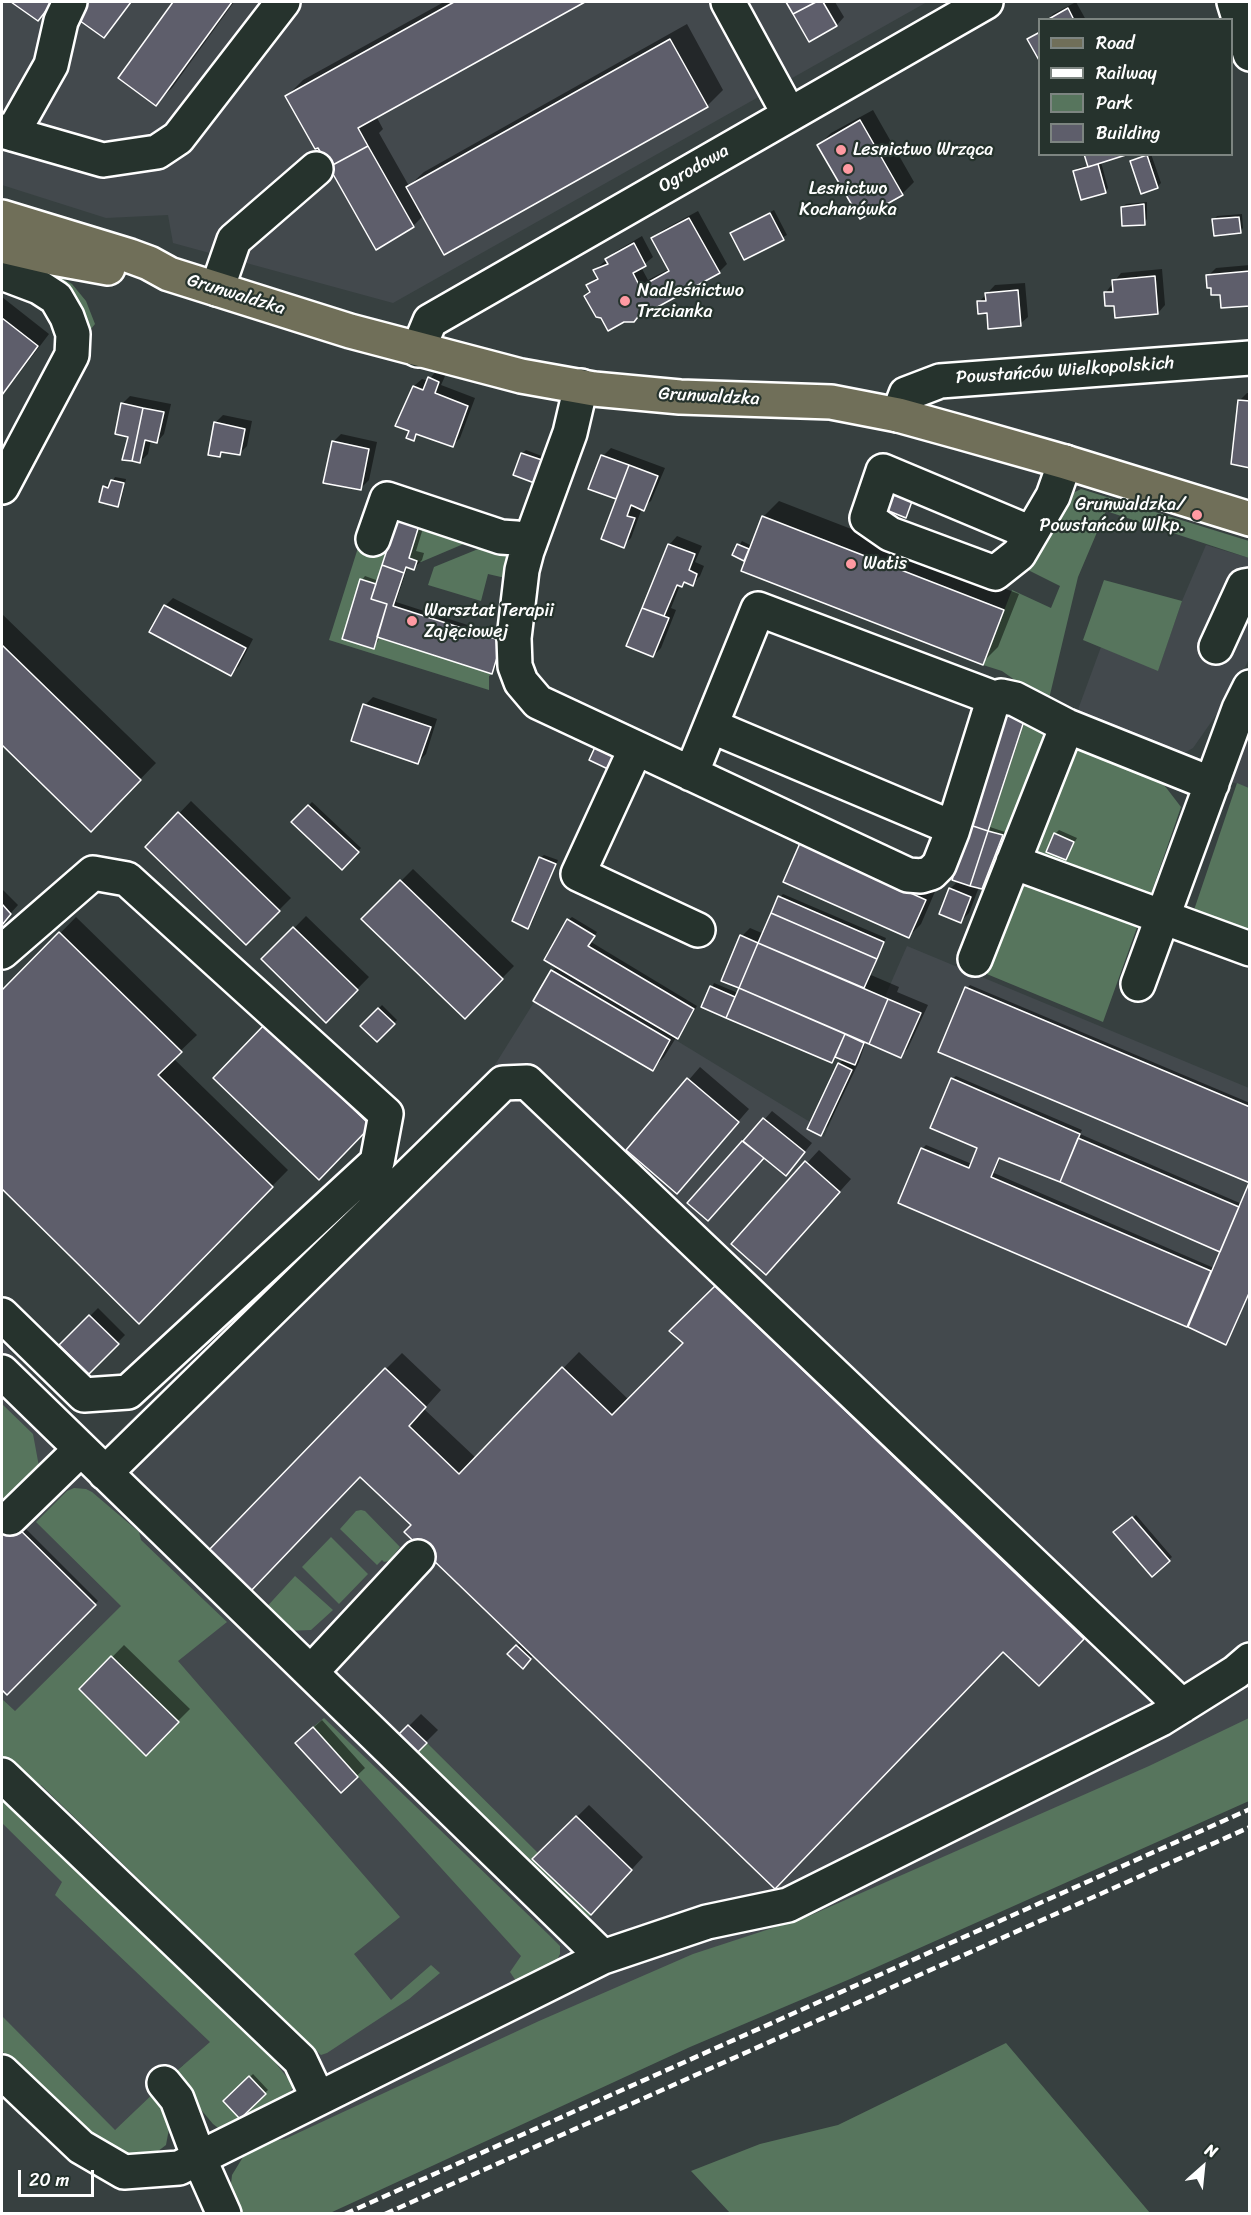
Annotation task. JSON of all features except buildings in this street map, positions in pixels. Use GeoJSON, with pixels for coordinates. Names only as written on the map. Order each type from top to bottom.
{"type":"FeatureCollection","features":[{"type":"Feature","properties":{"kind":"main road","name":"Grunwaldzka"},"geometry":{"type":"LineString","coordinates":[[2,217],[149,263],[169,274],[350,331],[521,376],[581,387],[680,397],[831,402],[898,415],[1065,462],[1250,519]]}},
{"type":"Feature","properties":{"kind":"main road"},"geometry":{"type":"LineString","coordinates":[[2,230],[44,242],[81,241]]}},
{"type":"Feature","properties":{"kind":"main road","name":"Grunwaldzka"},"geometry":{"type":"LineString","coordinates":[[2,246],[85,264],[140,273],[169,274]]}},
{"type":"Feature","properties":{"kind":"street"},"geometry":{"type":"LineString","coordinates":[[70,2],[61,21],[51,65],[7,133],[103,160],[157,152],[178,138],[283,2]]}},
{"type":"Feature","properties":{"kind":"street"},"geometry":{"type":"LineString","coordinates":[[728,2],[789,114]]}},
{"type":"Feature","properties":{"kind":"street","name":"Ogrodowa"},"geometry":{"type":"LineString","coordinates":[[418,350],[430,321],[986,2]]}},
{"type":"Feature","properties":{"kind":"street"},"geometry":{"type":"LineString","coordinates":[[1234,2],[1250,54]]}},
{"type":"Feature","properties":{"kind":"street"},"geometry":{"type":"LineString","coordinates":[[217,289],[234,240],[316,169]]}},
{"type":"Feature","properties":{"kind":"street"},"geometry":{"type":"LineString","coordinates":[[2,273],[39,286],[56,298],[67,317],[73,334],[72,355],[2,487]]}},
{"type":"Feature","properties":{"kind":"street","name":"Powstańców Wielkopolskich"},"geometry":{"type":"LineString","coordinates":[[898,415],[906,394],[940,381],[1250,358]]}},
{"type":"Feature","properties":{"kind":"street"},"geometry":{"type":"LineString","coordinates":[[581,387],[570,433],[515,540],[522,570],[514,638],[514,666],[520,682],[538,702],[908,875],[921,876],[931,873],[939,865],[994,698]]}},
{"type":"Feature","properties":{"kind":"street"},"geometry":{"type":"LineString","coordinates":[[1031,533],[1053,496],[1065,462]]}},
{"type":"Feature","properties":{"kind":"street"},"geometry":{"type":"LineString","coordinates":[[373,539],[387,499],[515,540]]}},
{"type":"Feature","properties":{"kind":"street"},"geometry":{"type":"LineString","coordinates":[[1216,647],[1244,586],[1250,585]]}},
{"type":"Feature","properties":{"kind":"street"},"geometry":{"type":"LineString","coordinates":[[691,774],[758,609],[994,698],[1001,696],[1015,699],[1066,726],[1212,784]]}},
{"type":"Feature","properties":{"kind":"street"},"geometry":{"type":"LineString","coordinates":[[1138,984],[1250,687]]}},
{"type":"Feature","properties":{"kind":"street"},"geometry":{"type":"LineString","coordinates":[[711,726],[953,828]]}},
{"type":"Feature","properties":{"kind":"street"},"geometry":{"type":"LineString","coordinates":[[975,959],[1066,726]]}},
{"type":"Feature","properties":{"kind":"street"},"geometry":{"type":"LineString","coordinates":[[636,748],[578,874],[698,930]]}},
{"type":"Feature","properties":{"kind":"street"},"geometry":{"type":"LineString","coordinates":[[1013,862],[1250,950]]}},
{"type":"Feature","properties":{"kind":"street"},"geometry":{"type":"LineString","coordinates":[[2,952],[93,873],[127,879],[386,1114],[377,1162],[128,1392],[84,1395],[2,1315]]}},
{"type":"Feature","properties":{"kind":"street"},"geometry":{"type":"LineString","coordinates":[[105,1473],[503,1083],[527,1082],[1182,1706]]}},
{"type":"Feature","properties":{"kind":"street"},"geometry":{"type":"LineString","coordinates":[[2,1372],[603,1957]]}},
{"type":"Feature","properties":{"kind":"street"},"geometry":{"type":"LineString","coordinates":[[10,1518],[81,1449]]}},
{"type":"Feature","properties":{"kind":"street"},"geometry":{"type":"LineString","coordinates":[[311,1672],[418,1557]]}},
{"type":"Feature","properties":{"kind":"street"},"geometry":{"type":"LineString","coordinates":[[2,2072],[81,2147],[124,2172],[179,2168],[603,1957],[707,1922],[789,1905],[1150,1725],[1236,1672],[1250,1660]]}},
{"type":"Feature","properties":{"kind":"street"},"geometry":{"type":"LineString","coordinates":[[2,1775],[300,2060],[318,2098]]}},
{"type":"Feature","properties":{"kind":"street"},"geometry":{"type":"LineString","coordinates":[[164,2083],[177,2099],[199,2158],[224,2214]]}},
{"type":"Feature","properties":{"kind":"shaded area"},"geometry":{"type":"Polygon","coordinates":[[[2,2],[927,2],[393,303],[173,243],[168,215],[106,218],[2,185],[2,2]]]}},
{"type":"Feature","properties":{"kind":"shaded area"},"geometry":{"type":"Polygon","coordinates":[[[1206,545],[1249,558],[1249,659],[1235,688],[1193,748],[1184,753],[1169,752],[1076,715],[1101,647],[1158,670],[1182,601],[1206,545]]]}},
{"type":"Feature","properties":{"kind":"shaded area"},"geometry":{"type":"Polygon","coordinates":[[[1249,727],[1249,788],[1229,781],[1249,727]]]}},
{"type":"Feature","properties":{"kind":"shaded area"},"geometry":{"type":"Polygon","coordinates":[[[907,946],[1249,1088],[1249,1741],[265,2167],[183,2065],[106,2139],[2,2040],[2,1343],[104,1446],[493,1068],[556,967],[810,1122],[824,1137],[907,946]]]}},
{"type":"Feature","properties":{"kind":"green space"},"geometry":{"type":"Polygon","coordinates":[[[41,273],[58,276],[72,284],[86,301],[95,324],[91,329],[87,329],[41,273]]]}},
{"type":"Feature","properties":{"kind":"green space"},"geometry":{"type":"Polygon","coordinates":[[[1081,489],[1249,541],[1249,558],[1106,511],[1078,577],[1048,703],[1028,695],[1002,671],[983,665],[1012,590],[1051,608],[1060,586],[1028,570],[1071,494],[1081,489]]]}},
{"type":"Feature","properties":{"kind":"green space"},"geometry":{"type":"Polygon","coordinates":[[[400,508],[487,534],[421,562],[417,561],[409,558],[400,508]]]}},
{"type":"Feature","properties":{"kind":"green space"},"geometry":{"type":"Polygon","coordinates":[[[362,535],[389,545],[376,584],[360,580],[342,639],[374,649],[378,638],[492,674],[489,676],[489,690],[329,640],[362,535]]]}},
{"type":"Feature","properties":{"kind":"green space"},"geometry":{"type":"Polygon","coordinates":[[[514,544],[514,580],[488,574],[481,601],[428,585],[434,567],[488,545],[514,544]]]}},
{"type":"Feature","properties":{"kind":"green space"},"geometry":{"type":"Polygon","coordinates":[[[1104,580],[1182,601],[1158,671],[1083,640],[1104,580]]]}},
{"type":"Feature","properties":{"kind":"green space"},"geometry":{"type":"Polygon","coordinates":[[[1024,721],[1049,731],[1007,837],[988,831],[1024,721]]]}},
{"type":"Feature","properties":{"kind":"green space"},"geometry":{"type":"Polygon","coordinates":[[[1072,745],[1158,777],[1181,807],[1147,905],[1031,855],[1072,745]]]}},
{"type":"Feature","properties":{"kind":"green space"},"geometry":{"type":"Polygon","coordinates":[[[1237,783],[1249,788],[1249,930],[1194,910],[1237,783]]]}},
{"type":"Feature","properties":{"kind":"green space"},"geometry":{"type":"Polygon","coordinates":[[[1027,885],[1070,891],[1140,919],[1103,1022],[977,970],[1007,896],[1027,885]]]}},
{"type":"Feature","properties":{"kind":"green space"},"geometry":{"type":"Polygon","coordinates":[[[2,1404],[33,1434],[40,1472],[16,1499],[2,1500],[2,1404]]]}},
{"type":"Feature","properties":{"kind":"green space"},"geometry":{"type":"Polygon","coordinates":[[[74,1488],[92,1492],[139,1532],[141,1540],[227,1622],[178,1661],[400,1917],[354,1954],[391,2000],[431,1965],[440,1973],[409,1999],[327,2053],[321,2055],[41,1785],[34,1791],[2,1760],[2,1699],[15,1711],[121,1606],[36,1522],[67,1491],[74,1488]]]}},
{"type":"Feature","properties":{"kind":"green space"},"geometry":{"type":"Polygon","coordinates":[[[356,1511],[365,1511],[400,1547],[389,1561],[382,1560],[377,1565],[340,1529],[356,1511]]]}},
{"type":"Feature","properties":{"kind":"green space"},"geometry":{"type":"Polygon","coordinates":[[[331,1537],[368,1574],[339,1604],[302,1567],[331,1537]]]}},
{"type":"Feature","properties":{"kind":"green space"},"geometry":{"type":"Polygon","coordinates":[[[295,1576],[333,1610],[311,1630],[285,1631],[262,1612],[295,1576]]]}},
{"type":"Feature","properties":{"kind":"green space"},"geometry":{"type":"Polygon","coordinates":[[[324,1718],[560,1946],[557,1960],[516,1981],[510,1972],[521,1956],[313,1727],[324,1718]]]}},
{"type":"Feature","properties":{"kind":"green space"},"geometry":{"type":"Polygon","coordinates":[[[1249,1718],[1249,1801],[850,1979],[690,2047],[330,2213],[234,2213],[230,2193],[232,2175],[243,2157],[265,2142],[285,2139],[539,2021],[693,1954],[809,1916],[1149,1766],[1249,1718]]]}},
{"type":"Feature","properties":{"kind":"green space"},"geometry":{"type":"Polygon","coordinates":[[[427,1743],[538,1853],[532,1859],[591,1915],[584,1922],[413,1757],[427,1743]]]}},
{"type":"Feature","properties":{"kind":"green space"},"geometry":{"type":"Polygon","coordinates":[[[2,1792],[262,2046],[294,2086],[289,2093],[222,2131],[213,2124],[172,2075],[210,2042],[55,1895],[62,1882],[2,1823],[2,1792]]]}},
{"type":"Feature","properties":{"kind":"green space"},"geometry":{"type":"Polygon","coordinates":[[[2,2016],[115,2130],[159,2088],[171,2118],[166,2145],[149,2158],[140,2161],[104,2147],[2,2051],[2,2016]]]}},
{"type":"Feature","properties":{"kind":"green space"},"geometry":{"type":"Polygon","coordinates":[[[1006,2043],[1150,2213],[730,2213],[691,2171],[760,2144],[838,2125],[1006,2043]]]}},
{"type":"Feature","properties":{"kind":"railway"},"geometry":{"type":"LineString","coordinates":[[345,2214],[1250,1809]]}},
{"type":"Feature","properties":{"kind":"railway"},"geometry":{"type":"LineString","coordinates":[[385,2214],[1250,1827]]}},
{"type":"Feature","properties":{"kind":"place","name":"Lesnictwo Wrząca"},"geometry":{"type":"Point","coordinates":[841,150]}},
{"type":"Feature","properties":{"kind":"place","name":"Lesnictwo Kochanówka"},"geometry":{"type":"Point","coordinates":[848,169]}},
{"type":"Feature","properties":{"kind":"place","name":"Nadleśnictwo Trzcianka"},"geometry":{"type":"Point","coordinates":[625,301]}},
{"type":"Feature","properties":{"kind":"place","name":"Grunwaldzka/ Powstańców Wlkp."},"geometry":{"type":"Point","coordinates":[1197,515]}},
{"type":"Feature","properties":{"kind":"place","name":"Watis"},"geometry":{"type":"Point","coordinates":[851,564]}},
{"type":"Feature","properties":{"kind":"place","name":"Warsztat Terapii Zajęciowej"},"geometry":{"type":"Point","coordinates":[412,621]}}]}
